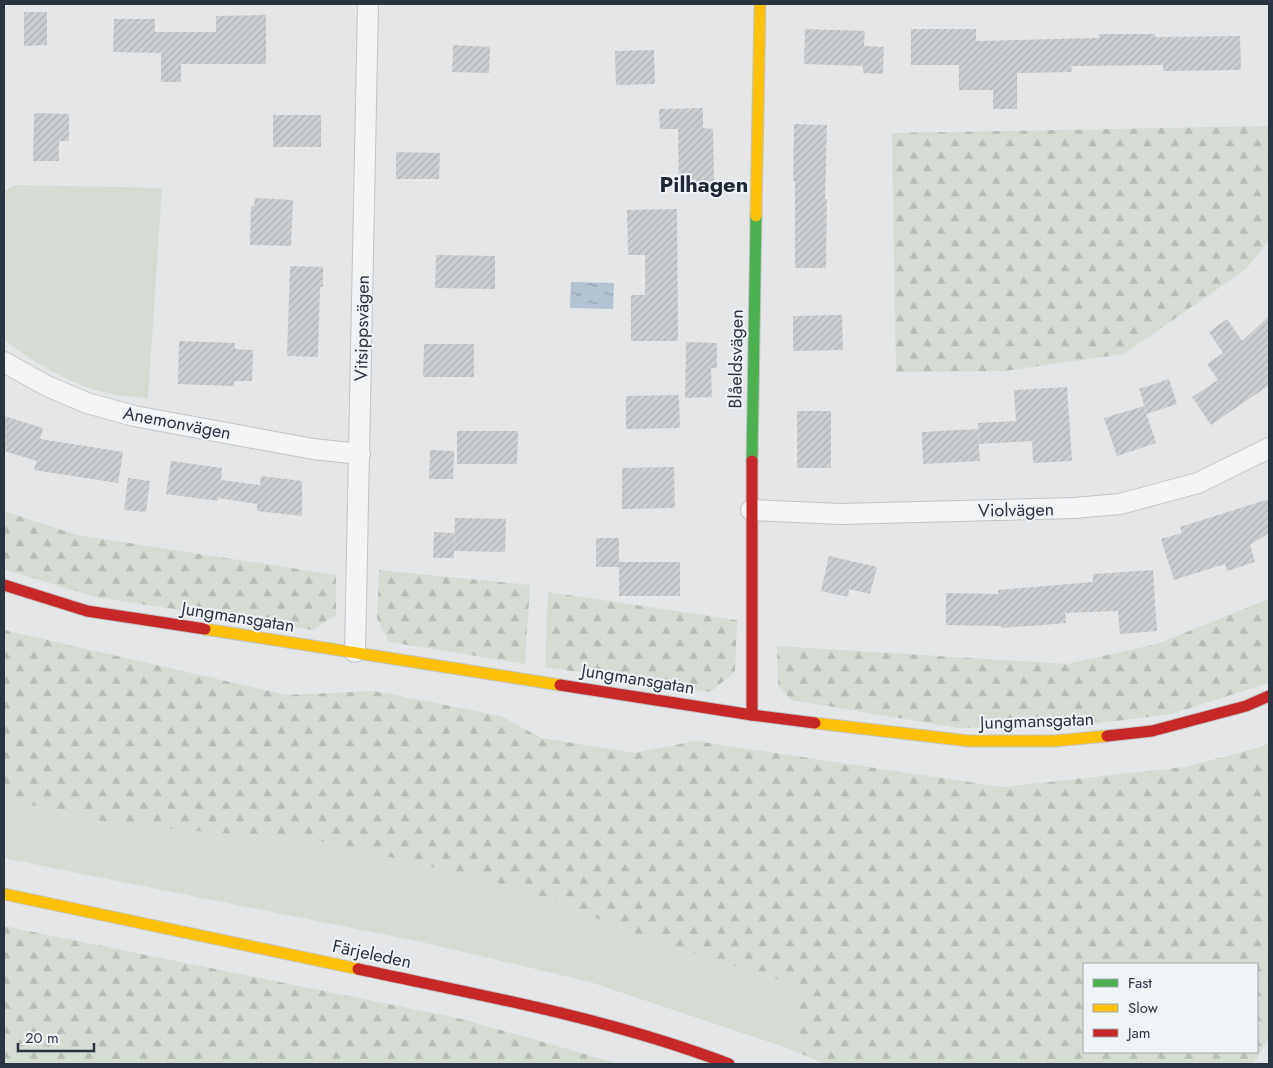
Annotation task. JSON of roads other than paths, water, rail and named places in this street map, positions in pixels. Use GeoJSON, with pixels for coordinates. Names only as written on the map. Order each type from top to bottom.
{"type":"FeatureCollection","features":[{"type":"Feature","properties":{"kind":"street","name":"Vitsippsvägen"},"geometry":{"type":"LineString","coordinates":[[355,652],[368,4]]}},
{"type":"Feature","properties":{"kind":"street","name":"Blåeldsvägen"},"geometry":{"type":"LineString","coordinates":[[752,715],[751,510],[760,4]]}},
{"type":"Feature","properties":{"kind":"street","name":"Anemonvägen"},"geometry":{"type":"LineString","coordinates":[[4,362],[47,386],[87,403],[134,416],[313,449],[360,454]]}},
{"type":"Feature","properties":{"kind":"street","name":"Violvägen"},"geometry":{"type":"LineString","coordinates":[[751,510],[840,514],[1074,508],[1120,504],[1198,483],[1269,448]]}},
{"type":"Feature","properties":{"kind":"street","name":"Jungmansgatan"},"geometry":{"type":"LineString","coordinates":[[4,585],[87,611],[752,715],[968,741],[1054,741],[1152,730],[1246,706],[1269,696]]}},
{"type":"Feature","properties":{"kind":"street","name":"Färjeleden"},"geometry":{"type":"LineString","coordinates":[[4,894],[577,1016],[687,1048],[729,1064]]}},
{"type":"Feature","properties":{"kind":"water"},"geometry":{"type":"Polygon","coordinates":[[[571,282],[614,283],[613,309],[570,308],[571,282]]]}},
{"type":"Feature","properties":{"kind":"district","name":"Pilhagen"},"geometry":{"type":"Point","coordinates":[704,184]}}]}
